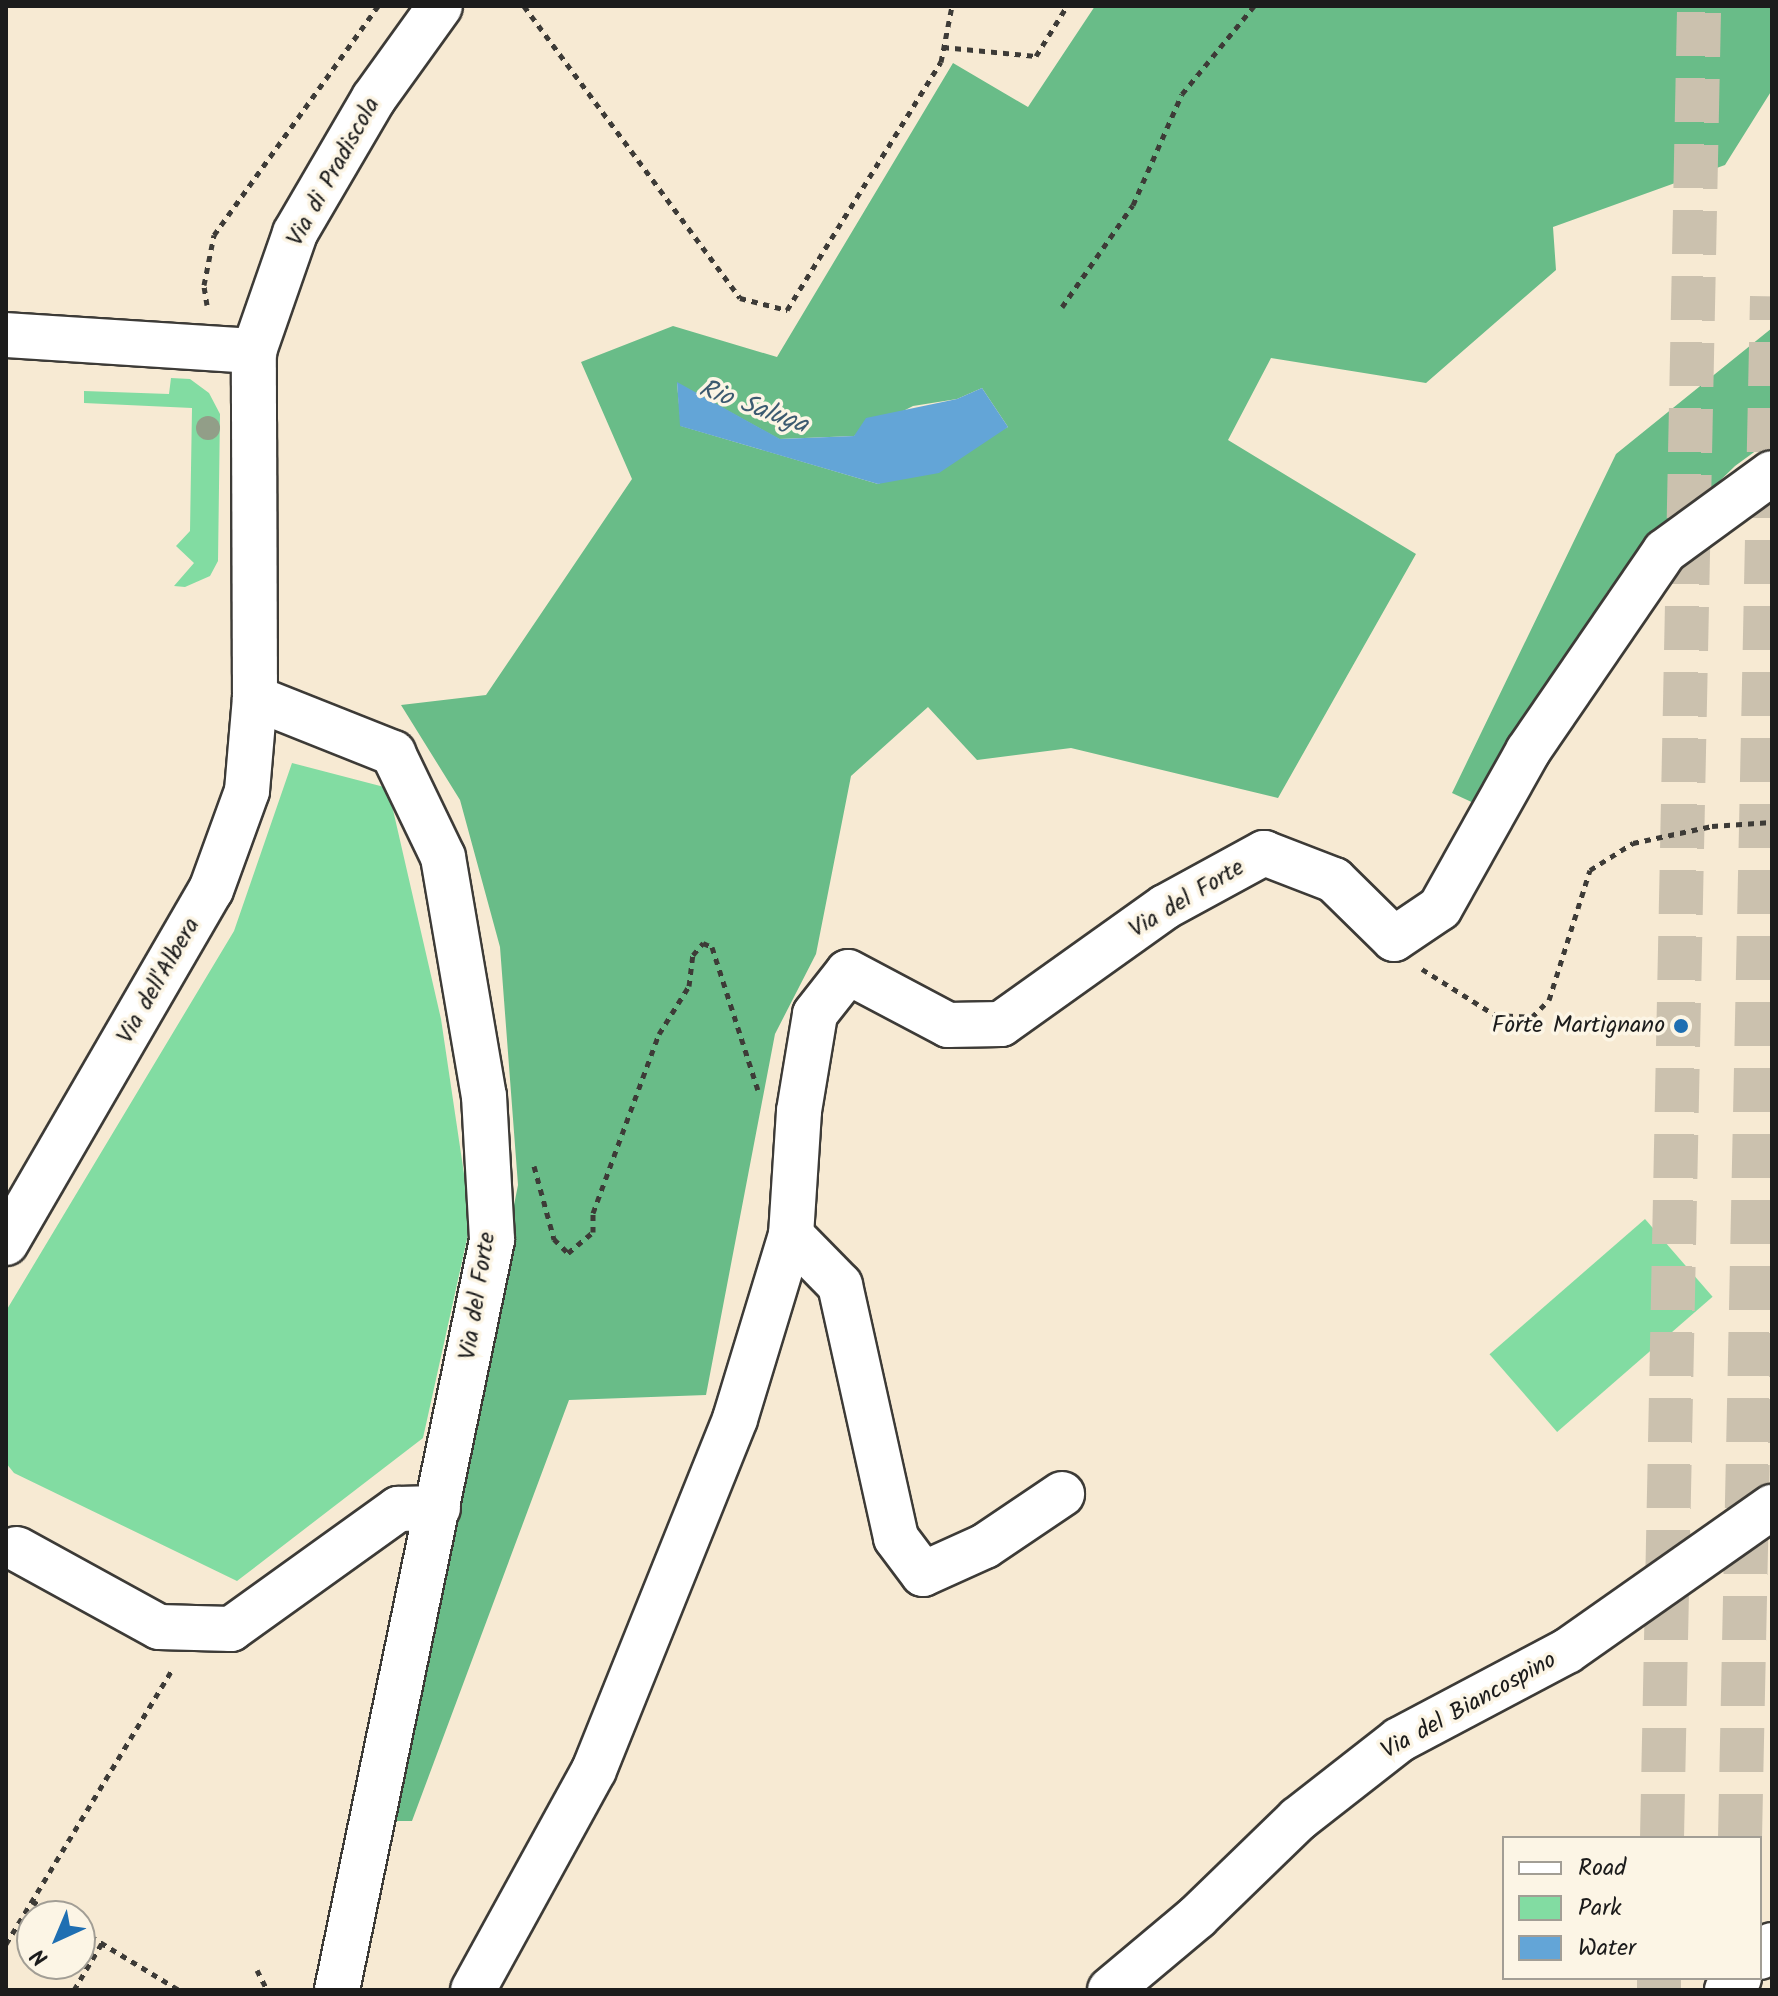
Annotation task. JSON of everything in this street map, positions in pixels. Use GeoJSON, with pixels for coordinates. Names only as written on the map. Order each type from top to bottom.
{"type":"FeatureCollection","features":[{"type":"Feature","properties":{"kind":"street","name":"Via di Pradiscola"},"geometry":{"type":"LineString","coordinates":[[255,698],[233,348],[295,233],[374,98],[440,6]]}},
{"type":"Feature","properties":{"kind":"street"},"geometry":{"type":"LineString","coordinates":[[6,335],[233,348]]}},
{"type":"Feature","properties":{"kind":"street"},"geometry":{"type":"LineString","coordinates":[[1394,939],[1440,908],[1528,751],[1665,551],[1772,473]]}},
{"type":"Feature","properties":{"kind":"street","name":"Via dell'Albera"},"geometry":{"type":"LineString","coordinates":[[6,1243],[211,890],[247,791],[255,698]]}},
{"type":"Feature","properties":{"kind":"street","name":"Via del Forte"},"geometry":{"type":"LineString","coordinates":[[255,698],[393,753],[443,857],[484,1096],[492,1240],[337,1990]]}},
{"type":"Feature","properties":{"kind":"street","name":"Via del Forte"},"geometry":{"type":"LineString","coordinates":[[484,1987],[594,1770],[735,1419],[791,1235],[799,1111],[815,1014],[848,972],[948,1025],[1001,1024],[1165,907],[1264,853],[1334,880],[1394,939]]}},
{"type":"Feature","properties":{"kind":"street"},"geometry":{"type":"LineString","coordinates":[[791,1235],[840,1285],[896,1538],[923,1574],[985,1546],[1062,1494]]}},
{"type":"Feature","properties":{"kind":"street","name":"Via del Biancospino"},"geometry":{"type":"LineString","coordinates":[[1110,1990],[1197,1917],[1298,1819],[1399,1740],[1567,1651],[1772,1507]]}},
{"type":"Feature","properties":{"kind":"street"},"geometry":{"type":"LineString","coordinates":[[17,1549],[159,1627],[231,1629],[398,1509],[438,1508]]}},
{"type":"Feature","properties":{"kind":"path"},"geometry":{"type":"LineString","coordinates":[[233,348],[204,285],[214,235],[378,6]]}},
{"type":"Feature","properties":{"kind":"path"},"geometry":{"type":"LineString","coordinates":[[524,6],[740,298],[787,310],[941,62],[952,6]]}},
{"type":"Feature","properties":{"kind":"path"},"geometry":{"type":"LineString","coordinates":[[943,47],[1036,56],[1067,6]]}},
{"type":"Feature","properties":{"kind":"path"},"geometry":{"type":"LineString","coordinates":[[1062,307],[1133,205],[1182,94],[1254,6]]}},
{"type":"Feature","properties":{"kind":"path"},"geometry":{"type":"LineString","coordinates":[[1394,939],[1426,974],[1495,1015],[1532,1017],[1549,1000],[1590,870],[1633,843],[1712,826],[1772,822]]}},
{"type":"Feature","properties":{"kind":"path"},"geometry":{"type":"LineString","coordinates":[[531,1156],[554,1239],[568,1253],[593,1232],[593,1213],[659,1034],[689,986],[693,955],[703,943],[712,947],[761,1097]]}},
{"type":"Feature","properties":{"kind":"path"},"geometry":{"type":"LineString","coordinates":[[33,1900],[197,1628]]}},
{"type":"Feature","properties":{"kind":"path"},"geometry":{"type":"LineString","coordinates":[[96,1939],[179,1990]]}},
{"type":"Feature","properties":{"kind":"path"},"geometry":{"type":"LineString","coordinates":[[74,1990],[102,1943]]}},
{"type":"Feature","properties":{"kind":"path"},"geometry":{"type":"LineString","coordinates":[[257,1970],[267,1990]]}},
{"type":"Feature","properties":{"kind":"green space"},"geometry":{"type":"Polygon","coordinates":[[[1095,6],[1772,6],[1772,90],[1725,165],[1553,227],[1556,270],[1426,383],[1271,358],[1228,440],[1416,554],[1278,798],[1071,748],[977,760],[928,707],[851,776],[816,954],[775,1034],[706,1395],[569,1400],[412,1821],[391,1821],[518,1185],[500,947],[460,800],[401,705],[486,695],[632,479],[581,362],[673,326],[777,357],[953,63],[1028,107],[1095,6]],[[677,383],[681,426],[878,484],[1008,427],[982,388],[957,399],[913,406],[854,436],[779,439],[677,383]]]}},
{"type":"Feature","properties":{"kind":"green space"},"geometry":{"type":"Polygon","coordinates":[[[1772,328],[1772,439],[1735,466],[1609,589],[1478,805],[1452,793],[1616,454],[1772,328]]]}},
{"type":"Feature","properties":{"kind":"green space"},"geometry":{"type":"Polygon","coordinates":[[[171,378],[190,379],[209,393],[220,414],[218,561],[210,576],[185,587],[174,586],[194,563],[176,546],[190,531],[192,408],[84,403],[84,391],[169,394],[171,378]]]}},
{"type":"Feature","properties":{"kind":"green space"},"geometry":{"type":"Polygon","coordinates":[[[292,763],[388,788],[441,1019],[471,1221],[423,1438],[237,1581],[14,1473],[6,1463],[6,1311],[234,931],[292,763]]]}},
{"type":"Feature","properties":{"kind":"green space"},"geometry":{"type":"Polygon","coordinates":[[[1645,1219],[1713,1297],[1557,1432],[1490,1354],[1645,1219]]]}},
{"type":"Feature","properties":{"kind":"water"},"geometry":{"type":"Polygon","coordinates":[[[677,382],[780,439],[854,436],[866,418],[957,399],[982,388],[1008,427],[939,473],[878,484],[680,426],[677,382]]]}},
{"type":"Feature","properties":{"kind":"tunnel"},"geometry":{"type":"LineString","coordinates":[[1662,1836],[1699,6]]}},
{"type":"Feature","properties":{"kind":"tunnel"},"geometry":{"type":"LineString","coordinates":[[1740,1836],[1772,296]]}},
{"type":"Feature","properties":{"kind":"tunnel"},"geometry":{"type":"LineString","coordinates":[[1659,1980],[1659,1990]]}},
{"type":"Feature","properties":{"kind":"place","name":"Forte Martignano"},"geometry":{"type":"Point","coordinates":[1681,1026]}},
{"type":"Feature","properties":{"kind":"water label","name":"Rio Saluga"},"geometry":{"type":"Point","coordinates":[753,408]}}]}
